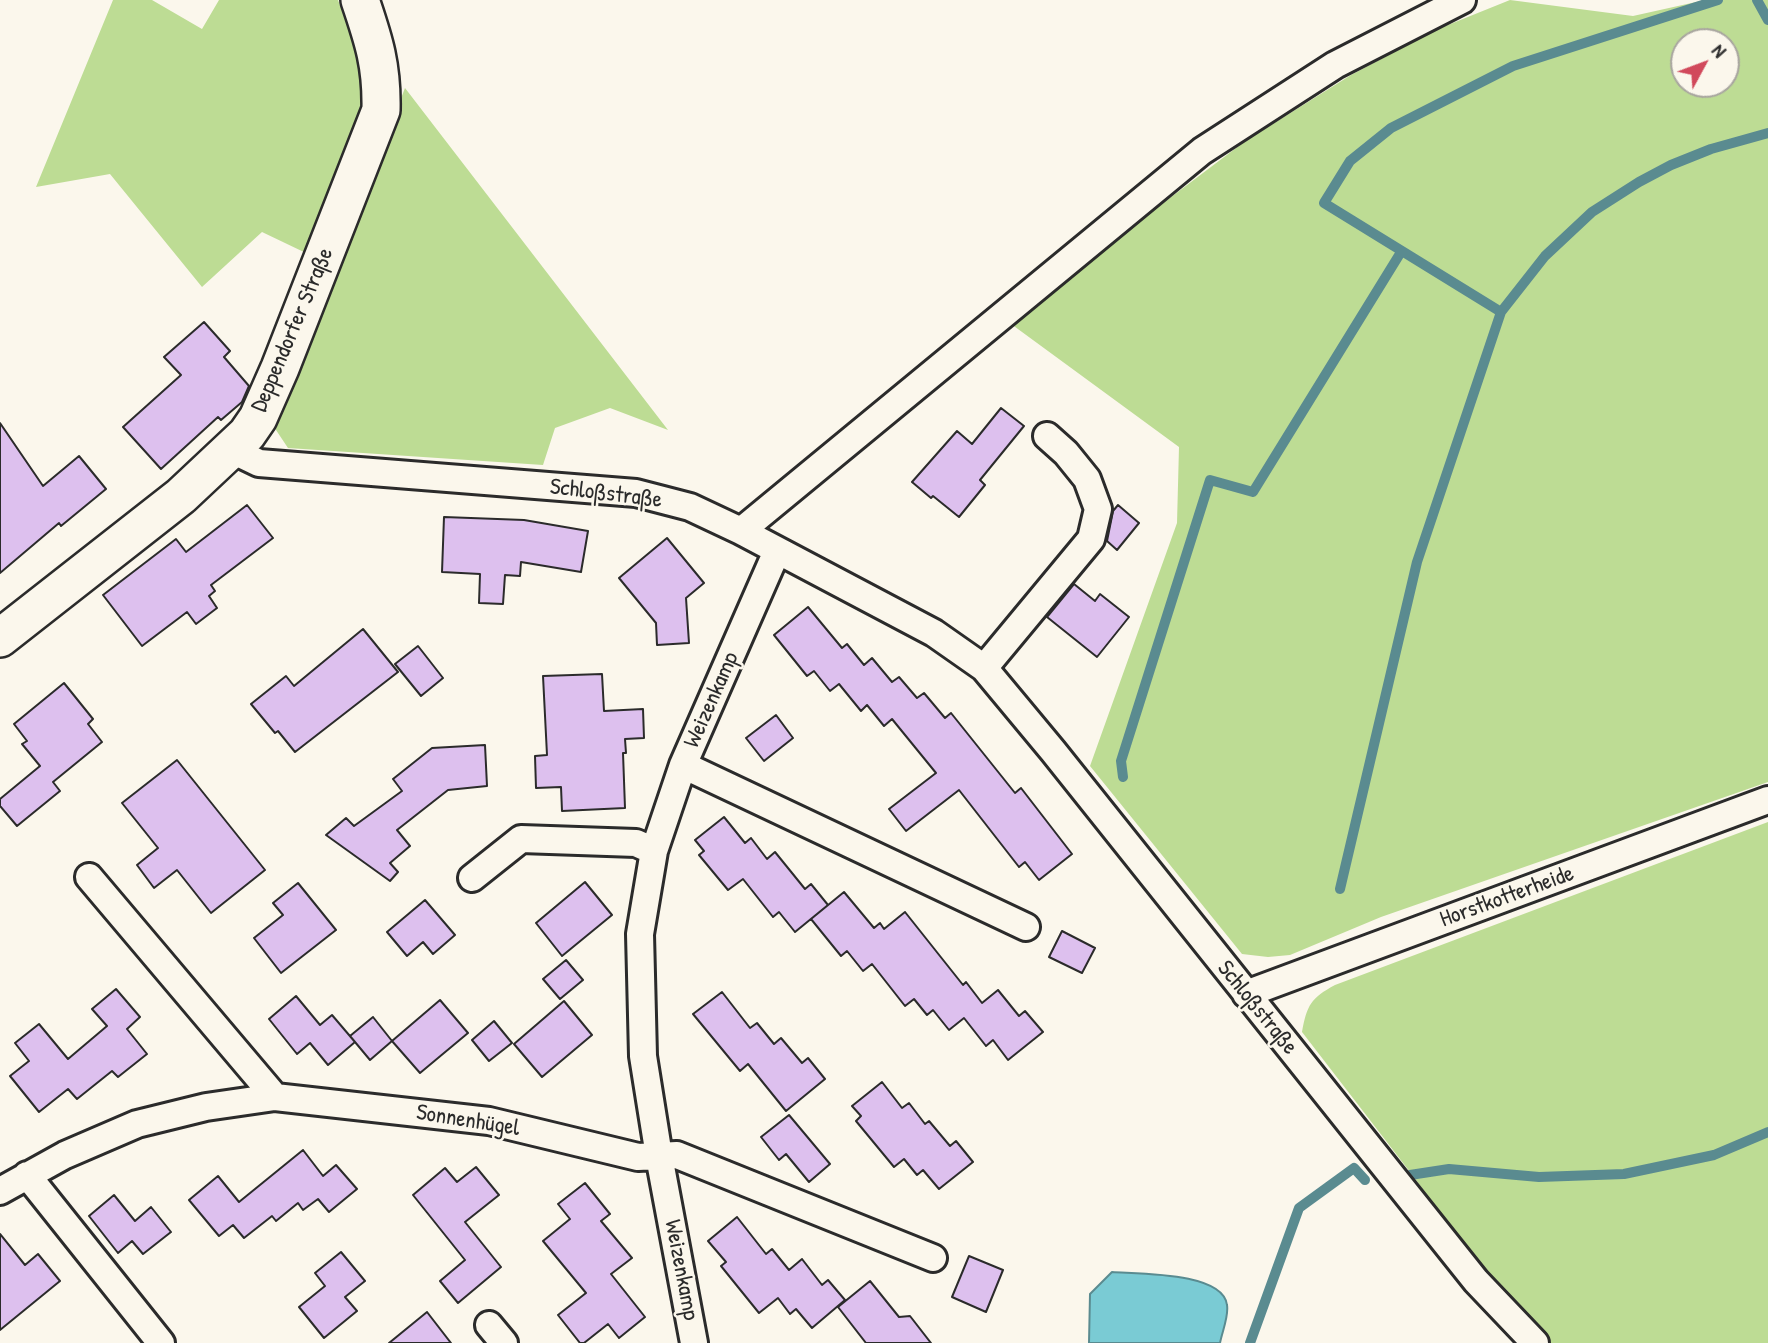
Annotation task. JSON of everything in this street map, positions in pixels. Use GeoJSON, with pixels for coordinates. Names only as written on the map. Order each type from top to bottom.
{"type":"FeatureCollection","features":[{"type":"Feature","properties":{"kind":"street","name":"Deppendorfer Straße"},"geometry":{"type":"LineString","coordinates":[[0,638],[181,496],[232,450],[258,418],[311,292],[381,110],[382,79],[376,45],[360,0]]}},
{"type":"Feature","properties":{"kind":"street"},"geometry":{"type":"LineString","coordinates":[[741,531],[1202,151],[1335,65],[1462,0]]}},
{"type":"Feature","properties":{"kind":"street"},"geometry":{"type":"LineString","coordinates":[[984,668],[1091,539],[1098,509],[1087,479],[1066,453],[1047,436]]}},
{"type":"Feature","properties":{"kind":"street","name":"Schloßstraße"},"geometry":{"type":"LineString","coordinates":[[232,450],[259,463],[636,493],[690,507],[934,633],[984,668],[1054,751],[1476,1281],[1535,1343]]}},
{"type":"Feature","properties":{"kind":"street","name":"Weizenkamp"},"geometry":{"type":"LineString","coordinates":[[694,1343],[643,1056],[639,933],[654,851],[683,765],[776,551]]}},
{"type":"Feature","properties":{"kind":"street"},"geometry":{"type":"LineString","coordinates":[[683,765],[1026,927]]}},
{"type":"Feature","properties":{"kind":"street","name":"Horstkotterheide"},"geometry":{"type":"LineString","coordinates":[[1246,994],[1768,800]]}},
{"type":"Feature","properties":{"kind":"street"},"geometry":{"type":"LineString","coordinates":[[472,878],[521,839],[636,843],[654,851]]}},
{"type":"Feature","properties":{"kind":"street"},"geometry":{"type":"LineString","coordinates":[[89,877],[275,1097]]}},
{"type":"Feature","properties":{"kind":"street","name":"Sonnenhügel"},"geometry":{"type":"LineString","coordinates":[[0,1191],[65,1155],[137,1124],[206,1107],[275,1097],[489,1121],[638,1157],[659,1156]]}},
{"type":"Feature","properties":{"kind":"street"},"geometry":{"type":"LineString","coordinates":[[659,1156],[677,1155],[933,1258]]}},
{"type":"Feature","properties":{"kind":"street"},"geometry":{"type":"LineString","coordinates":[[27,1175],[161,1343]]}},
{"type":"Feature","properties":{"kind":"green space"},"geometry":{"type":"Polygon","coordinates":[[[113,0],[152,0],[202,29],[219,0],[338,0],[368,79],[362,121],[308,254],[262,232],[202,287],[110,174],[36,187],[113,0]]]}},
{"type":"Feature","properties":{"kind":"green space"},"geometry":{"type":"Polygon","coordinates":[[[1510,0],[1633,16],[1705,0],[1768,0],[1768,782],[1381,917],[1290,955],[1268,957],[1242,954],[1090,766],[1177,523],[1179,447],[1007,321],[1244,142],[1351,75],[1438,29],[1510,0]]]}},
{"type":"Feature","properties":{"kind":"green space"},"geometry":{"type":"Polygon","coordinates":[[[405,88],[668,430],[610,408],[555,428],[543,465],[288,448],[274,427],[297,377],[325,296],[405,88]]]}},
{"type":"Feature","properties":{"kind":"green space"},"geometry":{"type":"Polygon","coordinates":[[[1768,822],[1768,1343],[1548,1343],[1487,1277],[1302,1032],[1308,1009],[1315,998],[1335,985],[1768,822]]]}},
{"type":"Feature","properties":{"kind":"water"},"geometry":{"type":"Polygon","coordinates":[[[1112,1272],[1178,1277],[1211,1286],[1222,1294],[1227,1305],[1220,1343],[1089,1343],[1090,1294],[1112,1272]]]}},
{"type":"Feature","properties":{"kind":"building"},"geometry":{"type":"Polygon","coordinates":[[[204,322],[230,351],[224,357],[249,386],[242,402],[221,420],[218,417],[161,469],[123,427],[181,375],[164,357],[204,322]]]}},
{"type":"Feature","properties":{"kind":"building"},"geometry":{"type":"Polygon","coordinates":[[[1001,408],[1024,426],[980,480],[985,485],[959,517],[912,482],[957,431],[972,444],[1001,408]]]}},
{"type":"Feature","properties":{"kind":"building"},"geometry":{"type":"Polygon","coordinates":[[[0,423],[43,486],[79,456],[106,489],[61,526],[59,523],[0,573],[0,423]]]}},
{"type":"Feature","properties":{"kind":"building"},"geometry":{"type":"Polygon","coordinates":[[[247,505],[273,538],[211,585],[215,591],[209,596],[217,608],[196,624],[187,612],[142,646],[103,595],[176,539],[186,552],[247,505]]]}},
{"type":"Feature","properties":{"kind":"building"},"geometry":{"type":"Polygon","coordinates":[[[1118,505],[1139,523],[1117,550],[1107,541],[1113,511],[1118,505]]]}},
{"type":"Feature","properties":{"kind":"building"},"geometry":{"type":"Polygon","coordinates":[[[444,517],[524,520],[588,531],[581,572],[521,562],[520,576],[505,575],[503,604],[479,603],[480,574],[442,572],[444,517]]]}},
{"type":"Feature","properties":{"kind":"building"},"geometry":{"type":"Polygon","coordinates":[[[667,538],[704,583],[686,598],[689,643],[657,645],[656,623],[619,578],[667,538]]]}},
{"type":"Feature","properties":{"kind":"building"},"geometry":{"type":"Polygon","coordinates":[[[1074,584],[1095,601],[1100,594],[1129,617],[1097,657],[1047,617],[1074,584]]]}},
{"type":"Feature","properties":{"kind":"building"},"geometry":{"type":"Polygon","coordinates":[[[808,607],[842,648],[847,644],[864,665],[872,658],[892,682],[899,677],[917,698],[924,693],[945,718],[951,713],[1015,793],[1021,788],[1072,854],[1039,880],[1025,862],[1019,867],[959,790],[906,831],[889,809],[936,773],[892,719],[884,726],[867,705],[861,711],[839,684],[830,691],[814,671],[807,676],[774,635],[808,607]]]}},
{"type":"Feature","properties":{"kind":"building"},"geometry":{"type":"Polygon","coordinates":[[[363,629],[398,672],[295,752],[251,704],[286,676],[294,686],[363,629]]]}},
{"type":"Feature","properties":{"kind":"building"},"geometry":{"type":"Polygon","coordinates":[[[418,646],[443,678],[421,696],[395,664],[418,646]]]}},
{"type":"Feature","properties":{"kind":"building"},"geometry":{"type":"Polygon","coordinates":[[[602,674],[604,711],[643,709],[644,738],[625,739],[625,808],[562,811],[561,787],[536,788],[535,756],[547,755],[543,676],[602,674]]]}},
{"type":"Feature","properties":{"kind":"building"},"geometry":{"type":"Polygon","coordinates":[[[64,683],[93,719],[88,724],[102,742],[53,782],[60,791],[17,826],[0,806],[0,799],[40,766],[22,744],[27,741],[14,724],[64,683]]]}},
{"type":"Feature","properties":{"kind":"building"},"geometry":{"type":"Polygon","coordinates":[[[776,715],[793,738],[764,761],[746,738],[776,715]]]}},
{"type":"Feature","properties":{"kind":"building"},"geometry":{"type":"Polygon","coordinates":[[[485,745],[487,786],[448,790],[397,830],[410,846],[390,863],[398,872],[390,881],[326,835],[346,818],[354,826],[402,791],[393,779],[432,748],[485,745]]]}},
{"type":"Feature","properties":{"kind":"building"},"geometry":{"type":"Polygon","coordinates":[[[177,760],[265,870],[211,913],[177,870],[154,888],[137,865],[158,848],[122,803],[177,760]]]}},
{"type":"Feature","properties":{"kind":"building"},"geometry":{"type":"Polygon","coordinates":[[[724,817],[745,843],[751,838],[767,859],[775,852],[805,889],[811,884],[828,905],[795,932],[779,912],[773,917],[743,879],[728,890],[699,855],[704,851],[695,840],[724,817]]]}},
{"type":"Feature","properties":{"kind":"building"},"geometry":{"type":"Polygon","coordinates":[[[585,882],[612,915],[562,956],[536,923],[585,882]]]}},
{"type":"Feature","properties":{"kind":"building"},"geometry":{"type":"Polygon","coordinates":[[[298,883],[336,930],[281,973],[254,938],[283,915],[273,903],[298,883]]]}},
{"type":"Feature","properties":{"kind":"building"},"geometry":{"type":"Polygon","coordinates":[[[844,892],[874,928],[880,923],[884,929],[905,912],[963,985],[966,982],[982,1003],[998,990],[1019,1016],[1025,1011],[1043,1032],[1008,1060],[993,1040],[986,1046],[964,1018],[949,1030],[933,1010],[927,1015],[914,999],[905,1006],[872,964],[863,971],[847,951],[841,956],[811,919],[844,892]]]}},
{"type":"Feature","properties":{"kind":"building"},"geometry":{"type":"Polygon","coordinates":[[[425,900],[455,935],[433,954],[423,942],[407,956],[387,932],[425,900]]]}},
{"type":"Feature","properties":{"kind":"building"},"geometry":{"type":"Polygon","coordinates":[[[1062,931],[1095,948],[1082,973],[1049,957],[1062,931]]]}},
{"type":"Feature","properties":{"kind":"building"},"geometry":{"type":"Polygon","coordinates":[[[566,960],[583,980],[560,999],[543,979],[566,960]]]}},
{"type":"Feature","properties":{"kind":"building"},"geometry":{"type":"Polygon","coordinates":[[[116,989],[140,1017],[127,1029],[147,1054],[118,1077],[112,1071],[77,1099],[68,1089],[39,1112],[10,1076],[29,1061],[15,1043],[39,1024],[68,1059],[107,1026],[92,1009],[116,989]]]}},
{"type":"Feature","properties":{"kind":"building"},"geometry":{"type":"Polygon","coordinates":[[[722,992],[750,1028],[757,1023],[774,1044],[781,1038],[802,1063],[808,1058],[825,1079],[786,1111],[748,1064],[740,1071],[693,1014],[722,992]]]}},
{"type":"Feature","properties":{"kind":"building"},"geometry":{"type":"Polygon","coordinates":[[[296,996],[320,1025],[332,1015],[355,1042],[328,1065],[310,1043],[297,1054],[269,1019],[296,996]]]}},
{"type":"Feature","properties":{"kind":"building"},"geometry":{"type":"Polygon","coordinates":[[[440,1000],[468,1033],[420,1073],[392,1041],[440,1000]]]}},
{"type":"Feature","properties":{"kind":"building"},"geometry":{"type":"Polygon","coordinates":[[[564,1001],[592,1035],[542,1077],[514,1044],[564,1001]]]}},
{"type":"Feature","properties":{"kind":"building"},"geometry":{"type":"Polygon","coordinates":[[[373,1017],[392,1041],[370,1060],[350,1036],[373,1017]]]}},
{"type":"Feature","properties":{"kind":"building"},"geometry":{"type":"Polygon","coordinates":[[[494,1021],[512,1043],[489,1061],[472,1040],[494,1021]]]}},
{"type":"Feature","properties":{"kind":"building"},"geometry":{"type":"Polygon","coordinates":[[[882,1082],[902,1108],[909,1103],[925,1124],[929,1121],[950,1146],[956,1141],[973,1162],[939,1189],[923,1170],[917,1175],[904,1159],[894,1167],[856,1121],[861,1116],[852,1106],[882,1082]]]}},
{"type":"Feature","properties":{"kind":"building"},"geometry":{"type":"Polygon","coordinates":[[[789,1115],[830,1164],[809,1182],[786,1154],[779,1160],[761,1137],[789,1115]]]}},
{"type":"Feature","properties":{"kind":"building"},"geometry":{"type":"Polygon","coordinates":[[[303,1150],[323,1176],[336,1165],[357,1189],[329,1212],[318,1199],[303,1210],[298,1203],[276,1221],[272,1216],[244,1238],[233,1225],[219,1236],[189,1200],[218,1176],[239,1202],[303,1150]]]}},
{"type":"Feature","properties":{"kind":"building"},"geometry":{"type":"Polygon","coordinates":[[[476,1167],[499,1195],[465,1222],[501,1267],[458,1303],[440,1281],[465,1260],[413,1195],[445,1168],[457,1182],[476,1167]]]}},
{"type":"Feature","properties":{"kind":"building"},"geometry":{"type":"Polygon","coordinates":[[[585,1183],[610,1214],[601,1221],[632,1258],[611,1274],[645,1317],[619,1338],[608,1324],[584,1343],[580,1343],[558,1315],[586,1293],[543,1241],[570,1219],[558,1204],[585,1183]]]}},
{"type":"Feature","properties":{"kind":"building"},"geometry":{"type":"Polygon","coordinates":[[[114,1195],[135,1221],[151,1207],[171,1232],[143,1254],[132,1241],[118,1253],[89,1216],[114,1195]]]}},
{"type":"Feature","properties":{"kind":"building"},"geometry":{"type":"Polygon","coordinates":[[[737,1217],[766,1254],[772,1249],[789,1270],[802,1259],[822,1285],[828,1280],[845,1300],[812,1328],[796,1309],[790,1314],[778,1298],[759,1313],[721,1266],[726,1262],[708,1241],[737,1217]]]}},
{"type":"Feature","properties":{"kind":"building"},"geometry":{"type":"Polygon","coordinates":[[[0,1234],[25,1265],[38,1254],[60,1281],[0,1330],[0,1234]]]}},
{"type":"Feature","properties":{"kind":"building"},"geometry":{"type":"Polygon","coordinates":[[[341,1252],[365,1281],[345,1297],[357,1311],[324,1338],[299,1307],[325,1286],[315,1273],[341,1252]]]}},
{"type":"Feature","properties":{"kind":"building"},"geometry":{"type":"Polygon","coordinates":[[[969,1256],[1003,1270],[986,1312],[952,1297],[969,1256]]]}},
{"type":"Feature","properties":{"kind":"building"},"geometry":{"type":"Polygon","coordinates":[[[870,1281],[899,1317],[910,1316],[931,1343],[866,1343],[838,1307],[870,1281]]]}},
{"type":"Feature","properties":{"kind":"building"},"geometry":{"type":"Polygon","coordinates":[[[427,1312],[451,1343],[389,1343],[427,1312]]]}},
{"type":"Feature","properties":{"kind":"waterway"},"geometry":{"type":"LineString","coordinates":[[1501,312],[1324,203],[1350,161],[1391,128],[1513,66],[1718,0]]}},
{"type":"Feature","properties":{"kind":"waterway"},"geometry":{"type":"LineString","coordinates":[[1757,0],[1768,20]]}},
{"type":"Feature","properties":{"kind":"waterway"},"geometry":{"type":"LineString","coordinates":[[1340,889],[1417,562],[1501,312],[1545,256],[1592,212],[1671,165],[1711,149],[1768,133]]}},
{"type":"Feature","properties":{"kind":"waterway"},"geometry":{"type":"LineString","coordinates":[[1123,777],[1121,761],[1210,480],[1253,492],[1401,252]]}},
{"type":"Feature","properties":{"kind":"waterway"},"geometry":{"type":"LineString","coordinates":[[1410,1175],[1449,1169],[1539,1177],[1624,1174],[1714,1155],[1768,1132]]}},
{"type":"Feature","properties":{"kind":"waterway"},"geometry":{"type":"LineString","coordinates":[[1250,1343],[1299,1208],[1354,1168],[1365,1180]]}}]}
